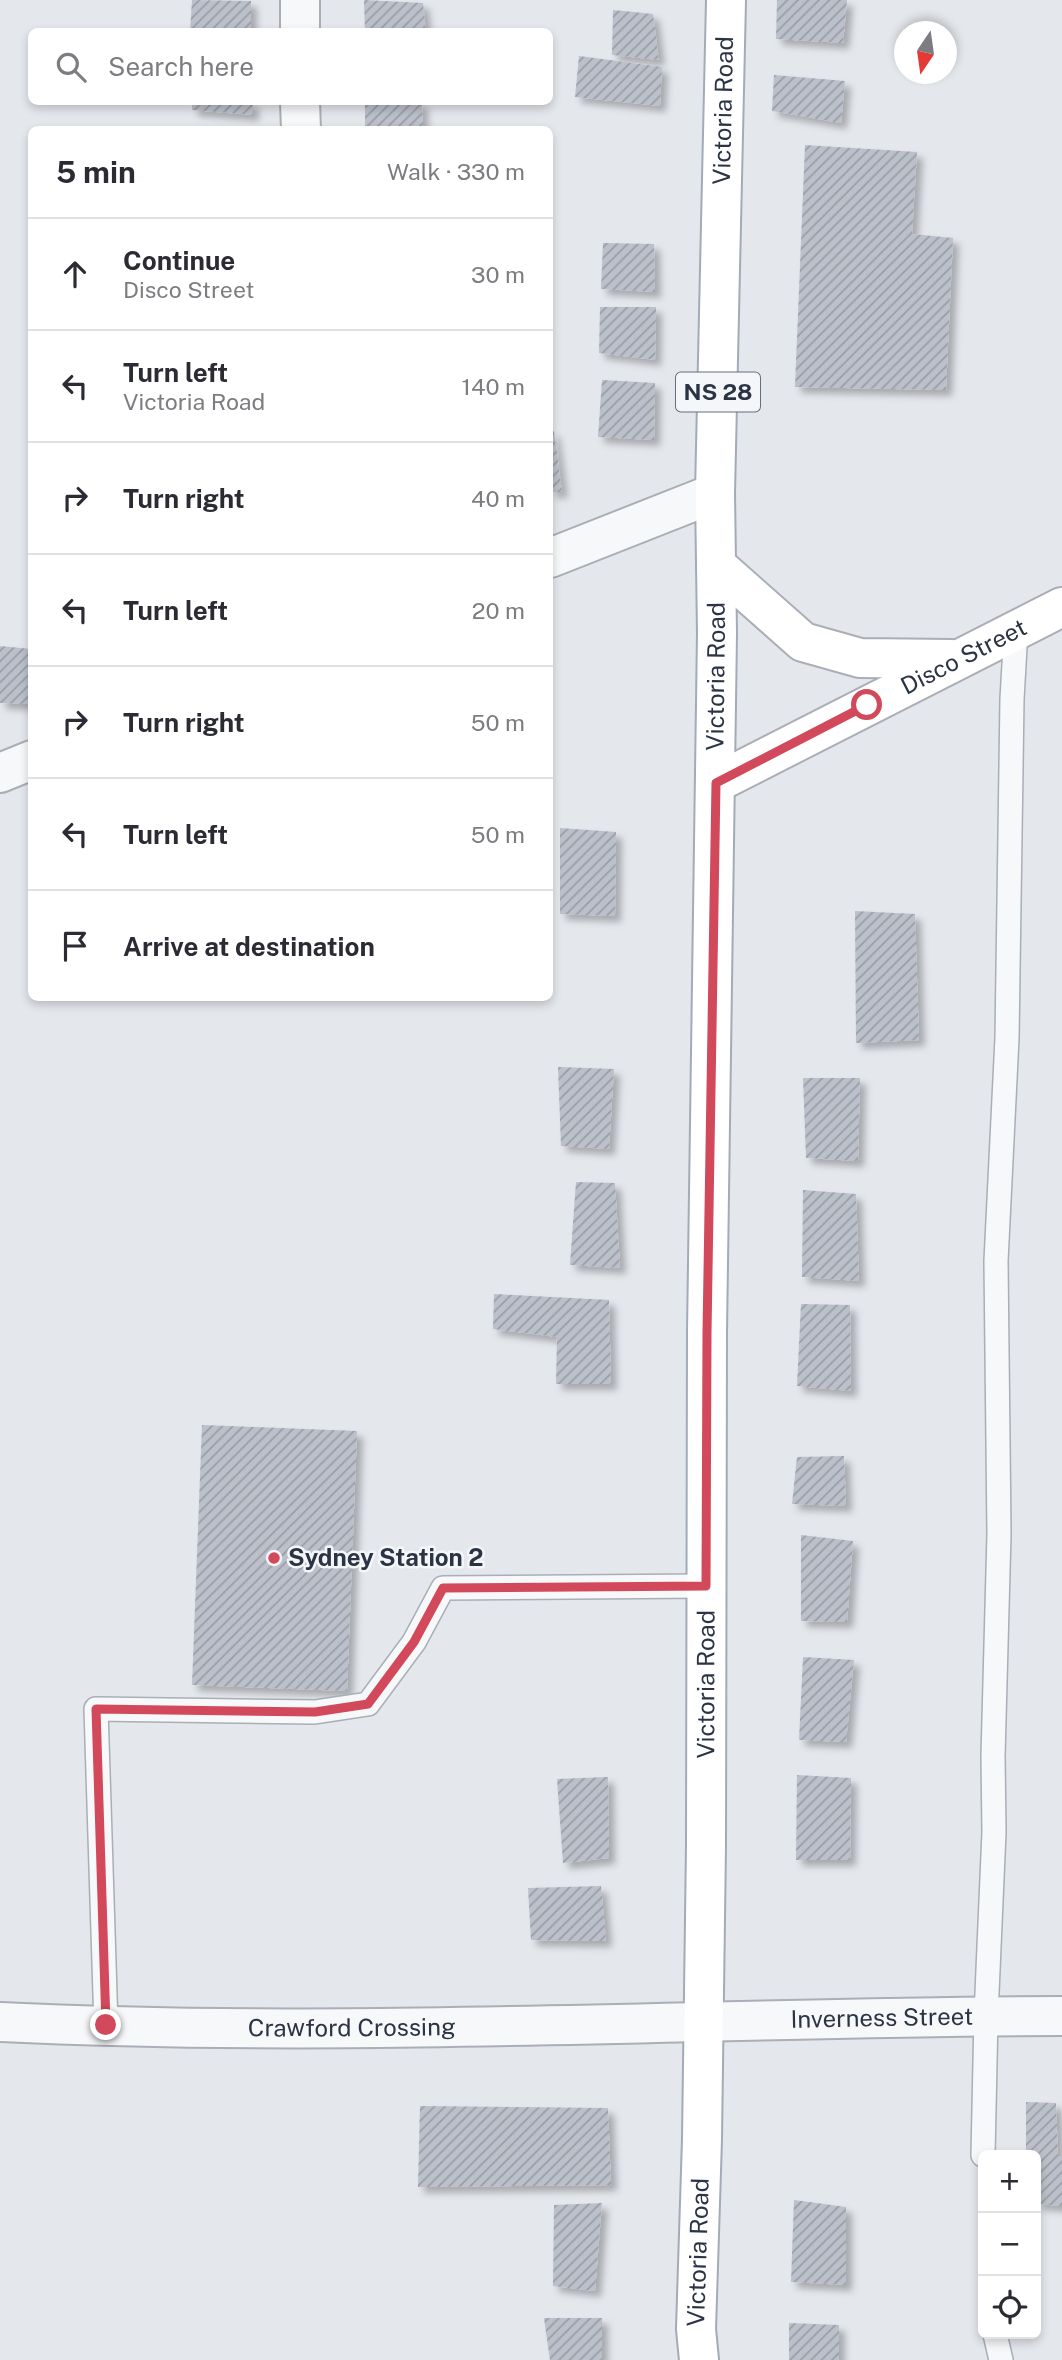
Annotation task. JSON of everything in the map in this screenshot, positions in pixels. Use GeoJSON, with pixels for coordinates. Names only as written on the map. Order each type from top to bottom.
{"type":"FeatureCollection","features":[{"type":"Feature","properties":{"kind":"main road","name":"Victoria Road"},"geometry":{"type":"LineString","coordinates":[[699,2360],[696,2329],[706,1846],[707,1333],[716,783],[715,493],[726,0]]}},
{"type":"Feature","properties":{"kind":"main road"},"geometry":{"type":"LineString","coordinates":[[716,565],[803,642],[860,657],[957,659]]}},
{"type":"Feature","properties":{"kind":"main road","name":"Disco Street"},"geometry":{"type":"LineString","coordinates":[[716,783],[1062,607]]}},
{"type":"Feature","properties":{"kind":"street"},"geometry":{"type":"LineString","coordinates":[[300,0],[300,28]]}},
{"type":"Feature","properties":{"kind":"street"},"geometry":{"type":"LineString","coordinates":[[300,105],[301,126]]}},
{"type":"Feature","properties":{"kind":"street"},"geometry":{"type":"LineString","coordinates":[[553,557],[715,493]]}},
{"type":"Feature","properties":{"kind":"street"},"geometry":{"type":"LineString","coordinates":[[0,773],[28,762]]}},
{"type":"Feature","properties":{"kind":"street","name":"Inverness Street"},"geometry":{"type":"LineString","coordinates":[[703,2022],[1062,2016]]}},
{"type":"Feature","properties":{"kind":"street","name":"Crawford Crossing"},"geometry":{"type":"LineString","coordinates":[[0,2022],[362,2028],[703,2022]]}},
{"type":"Feature","properties":{"kind":"lane"},"geometry":{"type":"LineString","coordinates":[[984,2150],[986,2016],[994,1832],[993,1756],[999,1534],[996,1261],[1007,1038],[1012,699],[1016,630]]}},
{"type":"Feature","properties":{"kind":"lane"},"geometry":{"type":"LineString","coordinates":[[106,2025],[96,1709],[315,1712],[368,1704],[414,1642],[443,1588],[706,1586]]}},
{"type":"Feature","properties":{"kind":"lane"},"geometry":{"type":"LineString","coordinates":[[996,2339],[1001,2360]]}},
{"type":"Feature","properties":{"kind":"building"},"geometry":{"type":"Polygon","coordinates":[[[192,0],[251,1],[251,28],[190,28],[192,0]]]}},
{"type":"Feature","properties":{"kind":"building"},"geometry":{"type":"Polygon","coordinates":[[[364,0],[423,3],[426,28],[365,28],[364,0]]]}},
{"type":"Feature","properties":{"kind":"building"},"geometry":{"type":"Polygon","coordinates":[[[777,0],[847,0],[843,43],[776,39],[777,0]]]}},
{"type":"Feature","properties":{"kind":"building"},"geometry":{"type":"Polygon","coordinates":[[[613,10],[653,14],[659,60],[612,55],[613,10]]]}},
{"type":"Feature","properties":{"kind":"building"},"geometry":{"type":"Polygon","coordinates":[[[579,56],[662,67],[660,106],[575,97],[579,56]]]}},
{"type":"Feature","properties":{"kind":"building"},"geometry":{"type":"Polygon","coordinates":[[[774,75],[845,81],[841,123],[772,111],[774,75]]]}},
{"type":"Feature","properties":{"kind":"building"},"geometry":{"type":"Polygon","coordinates":[[[192,105],[253,105],[253,115],[192,110],[192,105]]]}},
{"type":"Feature","properties":{"kind":"building"},"geometry":{"type":"Polygon","coordinates":[[[365,105],[422,105],[423,126],[365,126],[365,105]]]}},
{"type":"Feature","properties":{"kind":"building"},"geometry":{"type":"Polygon","coordinates":[[[805,145],[917,152],[912,234],[953,238],[946,390],[795,387],[805,145]]]}},
{"type":"Feature","properties":{"kind":"building"},"geometry":{"type":"Polygon","coordinates":[[[603,243],[654,244],[655,292],[601,289],[603,243]]]}},
{"type":"Feature","properties":{"kind":"building"},"geometry":{"type":"Polygon","coordinates":[[[600,307],[656,307],[655,360],[599,353],[600,307]]]}},
{"type":"Feature","properties":{"kind":"building"},"geometry":{"type":"Polygon","coordinates":[[[602,380],[655,383],[654,440],[598,437],[602,380]]]}},
{"type":"Feature","properties":{"kind":"building"},"geometry":{"type":"Polygon","coordinates":[[[553,431],[554,431],[562,492],[553,492],[553,431]]]}},
{"type":"Feature","properties":{"kind":"building"},"geometry":{"type":"Polygon","coordinates":[[[0,646],[28,649],[28,704],[0,703],[0,646]]]}},
{"type":"Feature","properties":{"kind":"building"},"geometry":{"type":"Polygon","coordinates":[[[560,828],[616,832],[615,916],[560,914],[560,828]]]}},
{"type":"Feature","properties":{"kind":"building"},"geometry":{"type":"Polygon","coordinates":[[[855,911],[915,914],[919,1040],[856,1043],[855,911]]]}},
{"type":"Feature","properties":{"kind":"building"},"geometry":{"type":"Polygon","coordinates":[[[558,1067],[614,1069],[609,1149],[561,1146],[558,1067]]]}},
{"type":"Feature","properties":{"kind":"building"},"geometry":{"type":"Polygon","coordinates":[[[803,1078],[860,1078],[858,1161],[806,1158],[803,1078]]]}},
{"type":"Feature","properties":{"kind":"building"},"geometry":{"type":"Polygon","coordinates":[[[576,1182],[615,1183],[620,1268],[570,1265],[576,1182]]]}},
{"type":"Feature","properties":{"kind":"building"},"geometry":{"type":"Polygon","coordinates":[[[803,1190],[856,1194],[859,1281],[802,1277],[803,1190]]]}},
{"type":"Feature","properties":{"kind":"building"},"geometry":{"type":"Polygon","coordinates":[[[494,1294],[609,1300],[611,1384],[556,1384],[557,1337],[493,1329],[494,1294]]]}},
{"type":"Feature","properties":{"kind":"building"},"geometry":{"type":"Polygon","coordinates":[[[801,1304],[850,1305],[851,1391],[797,1386],[801,1304]]]}},
{"type":"Feature","properties":{"kind":"building","name":"Sydney Station 2"},"geometry":{"type":"Polygon","coordinates":[[[202,1425],[357,1431],[347,1691],[192,1685],[202,1425]]]}},
{"type":"Feature","properties":{"kind":"building"},"geometry":{"type":"Polygon","coordinates":[[[844,1456],[846,1506],[792,1504],[797,1457],[844,1456]]]}},
{"type":"Feature","properties":{"kind":"building"},"geometry":{"type":"Polygon","coordinates":[[[801,1535],[853,1541],[847,1622],[801,1621],[801,1535]]]}},
{"type":"Feature","properties":{"kind":"building"},"geometry":{"type":"Polygon","coordinates":[[[803,1657],[854,1660],[846,1742],[799,1740],[803,1657]]]}},
{"type":"Feature","properties":{"kind":"building"},"geometry":{"type":"Polygon","coordinates":[[[797,1775],[851,1778],[850,1860],[796,1860],[797,1775]]]}},
{"type":"Feature","properties":{"kind":"building"},"geometry":{"type":"Polygon","coordinates":[[[608,1777],[609,1858],[563,1863],[557,1779],[608,1777]]]}},
{"type":"Feature","properties":{"kind":"building"},"geometry":{"type":"Polygon","coordinates":[[[601,1886],[606,1941],[531,1940],[528,1888],[601,1886]]]}},
{"type":"Feature","properties":{"kind":"building"},"geometry":{"type":"Polygon","coordinates":[[[1026,2102],[1056,2103],[1058,2156],[1062,2156],[1062,2206],[1041,2204],[1041,2150],[1026,2150],[1026,2102]]]}},
{"type":"Feature","properties":{"kind":"building"},"geometry":{"type":"Polygon","coordinates":[[[420,2106],[608,2108],[611,2185],[418,2187],[420,2106]]]}},
{"type":"Feature","properties":{"kind":"building"},"geometry":{"type":"Polygon","coordinates":[[[794,2200],[846,2207],[846,2285],[791,2282],[794,2200]]]}},
{"type":"Feature","properties":{"kind":"building"},"geometry":{"type":"Polygon","coordinates":[[[602,2203],[595,2291],[553,2286],[554,2205],[602,2203]]]}},
{"type":"Feature","properties":{"kind":"building"},"geometry":{"type":"Polygon","coordinates":[[[544,2318],[602,2318],[602,2360],[550,2360],[544,2318]]]}},
{"type":"Feature","properties":{"kind":"building"},"geometry":{"type":"Polygon","coordinates":[[[789,2323],[839,2325],[839,2360],[789,2360],[789,2323]]]}},
{"type":"Feature","properties":{"kind":"place","name":"Sydney Station 2"},"geometry":{"type":"Point","coordinates":[274,1558]}},
{"type":"Feature","properties":{"kind":"route"},"geometry":{"type":"LineString","coordinates":[[106,2025],[96,1709],[315,1712],[368,1704],[414,1642],[443,1588],[706,1586],[707,1333],[716,783],[867,705]]}}]}
